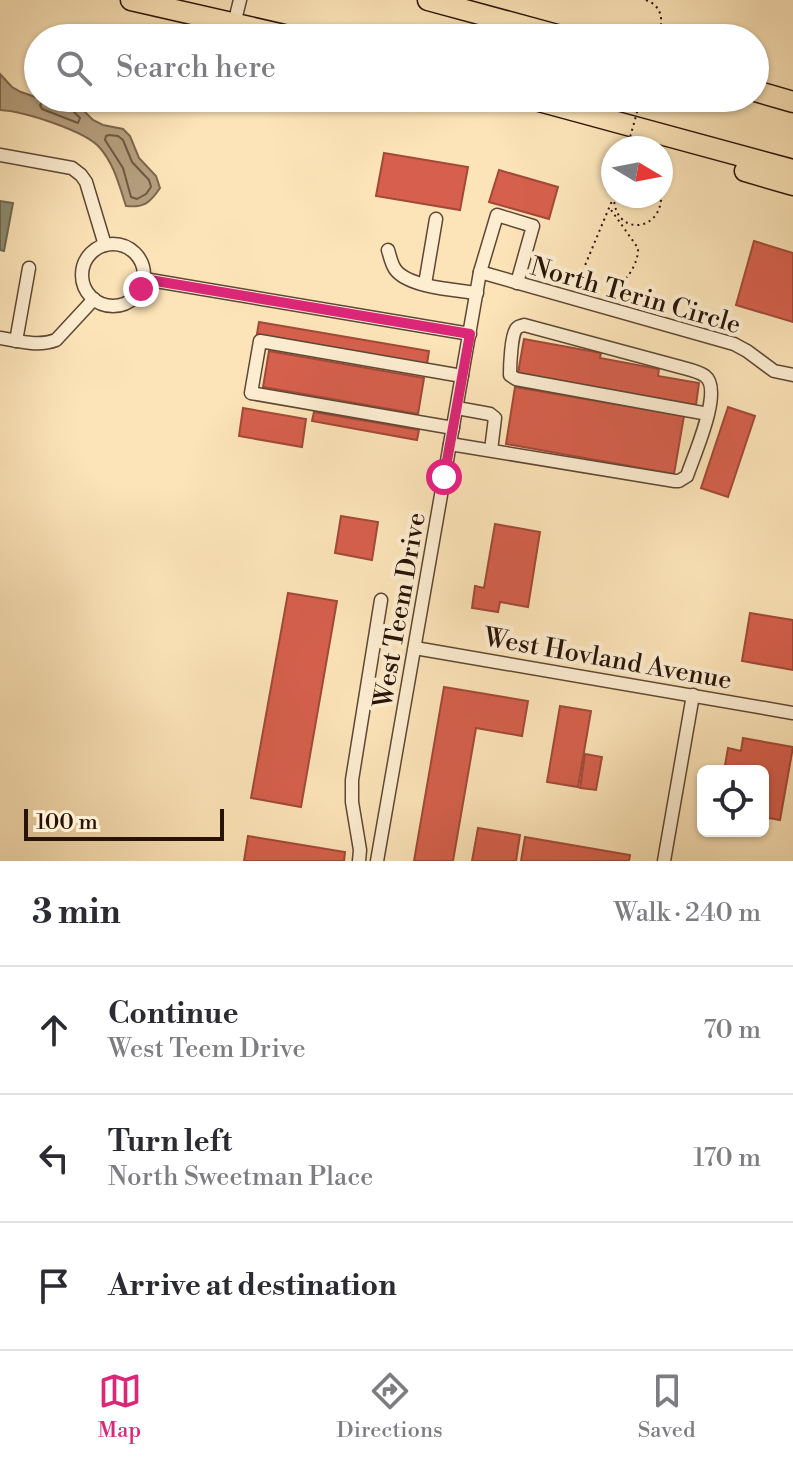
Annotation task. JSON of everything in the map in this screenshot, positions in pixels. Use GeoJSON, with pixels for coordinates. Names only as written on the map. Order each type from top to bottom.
{"type":"FeatureCollection","features":[{"type":"Feature","properties":{"kind":"highway"},"geometry":{"type":"LineString","coordinates":[[131,0],[236,24]]}},
{"type":"Feature","properties":{"kind":"highway"},"geometry":{"type":"LineString","coordinates":[[182,0],[238,8],[277,24]]}},
{"type":"Feature","properties":{"kind":"highway"},"geometry":{"type":"LineString","coordinates":[[428,0],[518,24]]}},
{"type":"Feature","properties":{"kind":"highway"},"geometry":{"type":"LineString","coordinates":[[441,0],[478,13]]}},
{"type":"Feature","properties":{"kind":"highway"},"geometry":{"type":"LineString","coordinates":[[769,95],[793,102]]}},
{"type":"Feature","properties":{"kind":"highway"},"geometry":{"type":"LineString","coordinates":[[579,112],[793,170]]}},
{"type":"Feature","properties":{"kind":"highway"},"geometry":{"type":"LineString","coordinates":[[677,139],[714,162],[793,185]]}},
{"type":"Feature","properties":{"kind":"street"},"geometry":{"type":"LineString","coordinates":[[0,155],[77,171],[86,182],[105,245]]}},
{"type":"Feature","properties":{"kind":"street","name":"West Teem Drive"},"geometry":{"type":"LineString","coordinates":[[377,858],[480,272],[497,215],[533,226],[517,283]]}},
{"type":"Feature","properties":{"kind":"street"},"geometry":{"type":"LineString","coordinates":[[425,284],[436,219]]}},
{"type":"Feature","properties":{"kind":"street"},"geometry":{"type":"LineString","coordinates":[[115,244],[134,251],[141,259],[144,279],[141,289],[127,303],[107,306],[94,299],[84,286],[82,276],[88,257],[95,249],[115,244]]}},
{"type":"Feature","properties":{"kind":"street"},"geometry":{"type":"LineString","coordinates":[[388,250],[393,267],[412,281],[477,293]]}},
{"type":"Feature","properties":{"kind":"street"},"geometry":{"type":"LineString","coordinates":[[16,341],[29,268]]}},
{"type":"Feature","properties":{"kind":"street","name":"North Terin Circle"},"geometry":{"type":"LineString","coordinates":[[480,272],[734,344],[774,371],[793,375]]}},
{"type":"Feature","properties":{"kind":"street"},"geometry":{"type":"LineString","coordinates":[[144,279],[470,334]]}},
{"type":"Feature","properties":{"kind":"street"},"geometry":{"type":"LineString","coordinates":[[0,338],[40,344],[56,340],[94,299]]}},
{"type":"Feature","properties":{"kind":"street"},"geometry":{"type":"LineString","coordinates":[[450,444],[679,481],[687,476],[708,414],[711,391],[709,381],[704,376],[524,325],[515,331],[510,375],[516,379],[708,414]]}},
{"type":"Feature","properties":{"kind":"street"},"geometry":{"type":"LineString","coordinates":[[453,428],[251,393],[260,341],[462,376]]}},
{"type":"Feature","properties":{"kind":"street"},"geometry":{"type":"LineString","coordinates":[[457,408],[490,414],[495,418],[491,450]]}},
{"type":"Feature","properties":{"kind":"street"},"geometry":{"type":"LineString","coordinates":[[377,858],[359,856],[352,780],[381,600]]}},
{"type":"Feature","properties":{"kind":"street","name":"West Hovland Avenue"},"geometry":{"type":"LineString","coordinates":[[415,648],[793,713]]}},
{"type":"Feature","properties":{"kind":"street"},"geometry":{"type":"LineString","coordinates":[[664,861],[693,695]]}},
{"type":"Feature","properties":{"kind":"path"},"geometry":{"type":"LineString","coordinates":[[646,0],[658,8],[662,24]]}},
{"type":"Feature","properties":{"kind":"path"},"geometry":{"type":"LineString","coordinates":[[630,136],[637,112]]}},
{"type":"Feature","properties":{"kind":"path"},"geometry":{"type":"LineString","coordinates":[[573,299],[609,208]]}},
{"type":"Feature","properties":{"kind":"path"},"geometry":{"type":"LineString","coordinates":[[579,278],[623,281],[639,254],[610,208]]}},
{"type":"Feature","properties":{"kind":"path"},"geometry":{"type":"LineString","coordinates":[[615,208],[624,222],[632,225],[642,225],[652,220],[660,208]]}},
{"type":"Feature","properties":{"kind":"water"},"geometry":{"type":"Polygon","coordinates":[[[0,74],[12,87],[24,93],[24,112],[85,112],[103,125],[123,129],[130,136],[139,158],[156,176],[160,188],[150,201],[138,206],[126,206],[109,161],[93,142],[53,123],[0,110],[0,74]]]}},
{"type":"Feature","properties":{"kind":"building: Shops"},"geometry":{"type":"Polygon","coordinates":[[[384,153],[468,167],[460,210],[376,196],[384,153]]]}},
{"type":"Feature","properties":{"kind":"building: Shops"},"geometry":{"type":"Polygon","coordinates":[[[499,170],[558,187],[549,219],[489,202],[499,170]]]}},
{"type":"Feature","properties":{"kind":"building: Shops"},"geometry":{"type":"Polygon","coordinates":[[[754,241],[793,253],[793,322],[736,305],[754,241]]]}},
{"type":"Feature","properties":{"kind":"building: Shops"},"geometry":{"type":"Polygon","coordinates":[[[259,322],[429,351],[427,364],[257,334],[259,322]]]}},
{"type":"Feature","properties":{"kind":"building: Shops"},"geometry":{"type":"Polygon","coordinates":[[[524,339],[601,353],[600,358],[659,369],[658,376],[699,383],[696,405],[518,373],[524,339]]]}},
{"type":"Feature","properties":{"kind":"building: Shops"},"geometry":{"type":"Polygon","coordinates":[[[269,351],[424,378],[418,414],[263,387],[269,351]]]}},
{"type":"Feature","properties":{"kind":"building: Shops"},"geometry":{"type":"Polygon","coordinates":[[[515,387],[684,416],[674,474],[506,444],[515,387]]]}},
{"type":"Feature","properties":{"kind":"building: Shops"},"geometry":{"type":"Polygon","coordinates":[[[728,407],[755,416],[728,497],[701,488],[728,407]]]}},
{"type":"Feature","properties":{"kind":"building: Shops"},"geometry":{"type":"Polygon","coordinates":[[[243,408],[306,419],[302,447],[239,436],[243,408]]]}},
{"type":"Feature","properties":{"kind":"building: Shops"},"geometry":{"type":"Polygon","coordinates":[[[314,412],[419,430],[417,440],[312,421],[314,412]]]}},
{"type":"Feature","properties":{"kind":"building: Shops"},"geometry":{"type":"Polygon","coordinates":[[[341,516],[378,522],[372,560],[335,553],[341,516]]]}},
{"type":"Feature","properties":{"kind":"building: Shops"},"geometry":{"type":"Polygon","coordinates":[[[495,524],[540,532],[528,607],[500,602],[498,612],[472,608],[475,586],[484,588],[495,524]]]}},
{"type":"Feature","properties":{"kind":"building: Shops"},"geometry":{"type":"Polygon","coordinates":[[[288,593],[337,601],[301,807],[251,798],[288,593]]]}},
{"type":"Feature","properties":{"kind":"building: Shops"},"geometry":{"type":"Polygon","coordinates":[[[750,613],[793,620],[793,670],[742,661],[750,613]]]}},
{"type":"Feature","properties":{"kind":"building: Shops"},"geometry":{"type":"Polygon","coordinates":[[[444,687],[528,701],[522,736],[476,728],[453,861],[414,861],[444,687]]]}},
{"type":"Feature","properties":{"kind":"building: Shops"},"geometry":{"type":"Polygon","coordinates":[[[560,706],[591,711],[578,787],[547,782],[560,706]]]}},
{"type":"Feature","properties":{"kind":"building: Shops"},"geometry":{"type":"Polygon","coordinates":[[[743,738],[793,747],[780,820],[769,818],[769,765],[725,765],[728,748],[741,751],[743,738]]]}},
{"type":"Feature","properties":{"kind":"building: Shops"},"geometry":{"type":"Polygon","coordinates":[[[585,754],[602,757],[596,790],[580,788],[585,754]]]}},
{"type":"Feature","properties":{"kind":"building: Shops"},"geometry":{"type":"Polygon","coordinates":[[[478,828],[520,835],[516,861],[472,861],[478,828]]]}},
{"type":"Feature","properties":{"kind":"building: Shops"},"geometry":{"type":"Polygon","coordinates":[[[248,836],[345,852],[344,861],[244,861],[248,836]]]}},
{"type":"Feature","properties":{"kind":"building: Shops"},"geometry":{"type":"Polygon","coordinates":[[[525,837],[630,855],[629,861],[521,861],[525,837]]]}},
{"type":"Feature","properties":{"kind":"building: Industry"},"geometry":{"type":"Polygon","coordinates":[[[0,201],[13,203],[4,251],[0,250],[0,201]]]}},
{"type":"Feature","properties":{"kind":"route"},"geometry":{"type":"LineString","coordinates":[[141,289],[144,279],[470,334],[444,477]]}}]}
